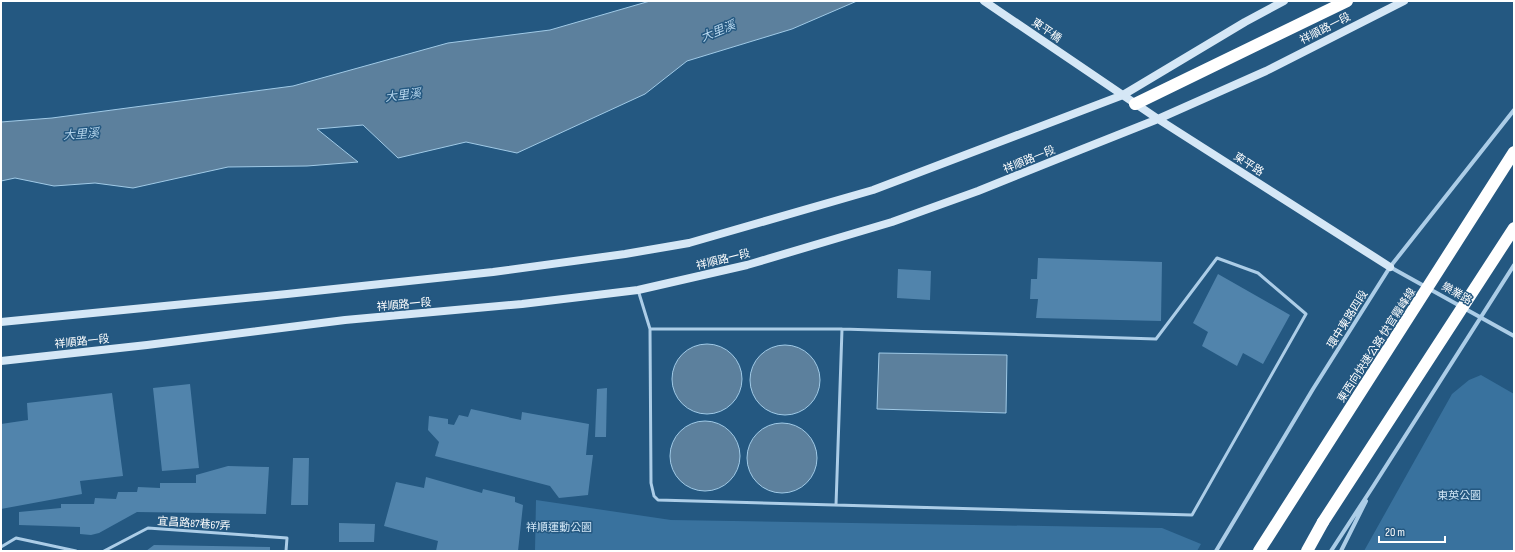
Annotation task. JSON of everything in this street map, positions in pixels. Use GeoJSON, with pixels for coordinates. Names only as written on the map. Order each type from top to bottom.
{"type":"FeatureCollection","features":[{"type":"Feature","properties":{"kind":"highway"},"geometry":{"type":"LineString","coordinates":[[1135,104],[1347,1]]}},
{"type":"Feature","properties":{"kind":"highway","name":"東西向快速公路 快官霧峰線"},"geometry":{"type":"LineString","coordinates":[[1259,551],[1514,152]]}},
{"type":"Feature","properties":{"kind":"highway"},"geometry":{"type":"LineString","coordinates":[[1307,551],[1323,522],[1514,228]]}},
{"type":"Feature","properties":{"kind":"street","name":"東平橋"},"geometry":{"type":"LineString","coordinates":[[984,1],[1098,78]]}},
{"type":"Feature","properties":{"kind":"street","name":"祥順路一段"},"geometry":{"type":"LineString","coordinates":[[1,322],[279,295],[493,272],[625,254],[689,243],[873,190],[1123,95],[1244,22],[1284,1]]}},
{"type":"Feature","properties":{"kind":"street","name":"祥順路一段"},"geometry":{"type":"LineString","coordinates":[[1,361],[147,345],[344,320],[522,304],[638,290],[747,265],[892,222],[978,190],[1158,119],[1266,71],[1404,1]]}},
{"type":"Feature","properties":{"kind":"street","name":"東平路"},"geometry":{"type":"LineString","coordinates":[[1098,78],[1158,119],[1390,267]]}},
{"type":"Feature","properties":{"kind":"street","name":"環中東路四段"},"geometry":{"type":"LineString","coordinates":[[1216,551],[1313,389],[1390,267],[1514,110]]}},
{"type":"Feature","properties":{"kind":"street"},"geometry":{"type":"LineString","coordinates":[[1331,551],[1514,265]]}},
{"type":"Feature","properties":{"kind":"street","name":"樂業路"},"geometry":{"type":"LineString","coordinates":[[1390,267],[1514,336]]}},
{"type":"Feature","properties":{"kind":"street"},"geometry":{"type":"LineString","coordinates":[[1341,551],[1374,485]]}},
{"type":"Feature","properties":{"kind":"lane"},"geometry":{"type":"LineString","coordinates":[[638,290],[650,329],[651,483],[654,496],[658,500],[1192,514],[1306,314],[1258,272],[1217,258],[1156,339],[842,329],[650,329]]}},
{"type":"Feature","properties":{"kind":"lane"},"geometry":{"type":"LineString","coordinates":[[836,505],[842,329]]}},
{"type":"Feature","properties":{"kind":"lane","name":"宜昌路87巷67弄"},"geometry":{"type":"LineString","coordinates":[[104,551],[148,528],[287,538],[286,551]]}},
{"type":"Feature","properties":{"kind":"lane"},"geometry":{"type":"LineString","coordinates":[[1,547],[16,538],[79,551]]}},
{"type":"Feature","properties":{"kind":"green space","name":"東英公園"},"geometry":{"type":"Polygon","coordinates":[[[1481,375],[1514,394],[1514,551],[1364,551],[1452,394],[1469,380],[1481,375]]]}},
{"type":"Feature","properties":{"kind":"green space","name":"祥順運動公園"},"geometry":{"type":"Polygon","coordinates":[[[536,500],[671,520],[1162,528],[1201,544],[1197,551],[535,551],[536,500]]]}},
{"type":"Feature","properties":{"kind":"water","name":"大里溪"},"geometry":{"type":"Polygon","coordinates":[[[650,1],[857,1],[792,29],[687,61],[645,94],[517,153],[466,142],[398,158],[363,125],[317,129],[358,162],[307,166],[228,167],[133,188],[95,183],[54,186],[15,178],[1,181],[1,122],[52,118],[293,86],[448,43],[550,30],[650,1]]]}},
{"type":"Feature","properties":{"kind":"water"},"geometry":{"type":"Polygon","coordinates":[[[707,344],[720,347],[732,354],[739,366],[742,379],[739,392],[732,404],[720,411],[707,414],[694,411],[682,404],[675,392],[672,379],[675,366],[682,354],[694,347],[707,344]]]}},
{"type":"Feature","properties":{"kind":"water"},"geometry":{"type":"Polygon","coordinates":[[[785,345],[798,348],[810,355],[817,367],[820,380],[817,393],[810,405],[798,412],[785,415],[772,412],[760,405],[753,393],[750,380],[753,367],[760,355],[772,348],[785,345]]]}},
{"type":"Feature","properties":{"kind":"water"},"geometry":{"type":"Polygon","coordinates":[[[879,353],[1007,355],[1006,413],[877,409],[879,353]]]}},
{"type":"Feature","properties":{"kind":"water"},"geometry":{"type":"Polygon","coordinates":[[[705,421],[718,424],[730,431],[737,443],[740,456],[737,469],[730,481],[718,488],[705,491],[692,488],[680,481],[673,469],[670,456],[673,443],[680,431],[692,424],[705,421]]]}},
{"type":"Feature","properties":{"kind":"water"},"geometry":{"type":"Polygon","coordinates":[[[782,423],[795,426],[807,433],[814,445],[817,458],[814,471],[807,483],[795,490],[782,493],[769,490],[757,483],[750,471],[747,458],[750,445],[757,433],[769,426],[782,423]]]}},
{"type":"Feature","properties":{"kind":"building"},"geometry":{"type":"Polygon","coordinates":[[[1038,258],[1162,262],[1161,321],[1036,318],[1038,299],[1030,299],[1031,279],[1037,279],[1038,258]]]}},
{"type":"Feature","properties":{"kind":"building"},"geometry":{"type":"Polygon","coordinates":[[[898,269],[931,271],[930,300],[897,298],[898,269]]]}},
{"type":"Feature","properties":{"kind":"building"},"geometry":{"type":"Polygon","coordinates":[[[1218,274],[1290,315],[1263,364],[1243,353],[1237,366],[1202,346],[1208,332],[1193,323],[1218,274]]]}},
{"type":"Feature","properties":{"kind":"building"},"geometry":{"type":"Polygon","coordinates":[[[190,384],[199,468],[162,471],[153,388],[190,384]]]}},
{"type":"Feature","properties":{"kind":"building"},"geometry":{"type":"Polygon","coordinates":[[[607,388],[606,437],[595,437],[597,389],[607,388]]]}},
{"type":"Feature","properties":{"kind":"building"},"geometry":{"type":"Polygon","coordinates":[[[112,393],[123,476],[80,481],[82,494],[1,509],[1,424],[28,420],[27,403],[112,393]]]}},
{"type":"Feature","properties":{"kind":"building"},"geometry":{"type":"Polygon","coordinates":[[[471,409],[521,420],[522,412],[589,424],[586,455],[593,455],[588,495],[559,498],[550,486],[435,456],[439,442],[428,430],[429,416],[448,419],[448,424],[454,425],[459,415],[468,417],[471,409]]]}},
{"type":"Feature","properties":{"kind":"building"},"geometry":{"type":"Polygon","coordinates":[[[293,458],[309,458],[308,505],[291,505],[293,458]]]}},
{"type":"Feature","properties":{"kind":"building"},"geometry":{"type":"Polygon","coordinates":[[[228,466],[269,467],[266,514],[137,512],[99,533],[91,535],[80,534],[80,527],[19,525],[19,512],[61,508],[61,504],[94,504],[95,498],[116,499],[118,492],[137,492],[138,487],[160,488],[160,483],[196,483],[196,475],[228,466]]]}},
{"type":"Feature","properties":{"kind":"building"},"geometry":{"type":"Polygon","coordinates":[[[426,477],[482,493],[483,489],[515,497],[515,502],[523,505],[518,551],[436,551],[438,541],[384,526],[396,482],[424,488],[426,477]]]}},
{"type":"Feature","properties":{"kind":"building"},"geometry":{"type":"Polygon","coordinates":[[[339,523],[375,524],[374,542],[339,542],[339,523]]]}},
{"type":"Feature","properties":{"kind":"building"},"geometry":{"type":"Polygon","coordinates":[[[154,545],[270,547],[270,551],[146,551],[154,545]]]}}]}
